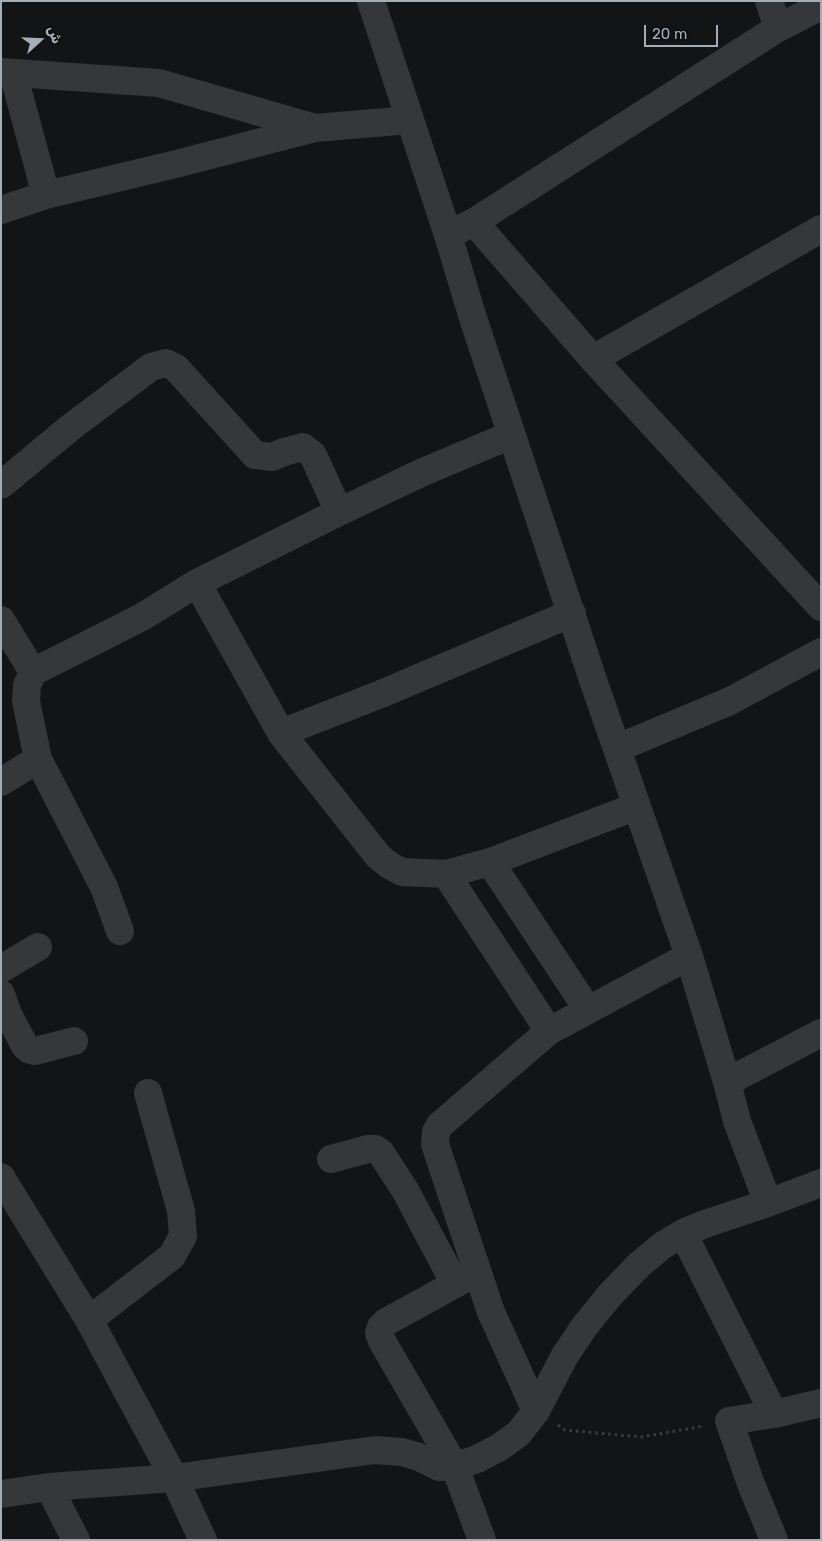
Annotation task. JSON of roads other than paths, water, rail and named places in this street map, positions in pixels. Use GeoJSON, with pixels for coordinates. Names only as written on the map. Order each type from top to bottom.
{"type":"FeatureCollection","features":[{"type":"Feature","properties":{"kind":"street"},"geometry":{"type":"LineString","coordinates":[[371,1],[511,435],[593,680],[689,956],[737,1121],[768,1203]]}},
{"type":"Feature","properties":{"kind":"street"},"geometry":{"type":"LineString","coordinates":[[769,1],[778,28]]}},
{"type":"Feature","properties":{"kind":"street"},"geometry":{"type":"LineString","coordinates":[[448,235],[474,222],[778,28],[821,6]]}},
{"type":"Feature","properties":{"kind":"street"},"geometry":{"type":"LineString","coordinates":[[46,195],[7,73],[160,83],[315,128]]}},
{"type":"Feature","properties":{"kind":"street"},"geometry":{"type":"LineString","coordinates":[[1,210],[46,195],[315,128],[410,120]]}},
{"type":"Feature","properties":{"kind":"street"},"geometry":{"type":"LineString","coordinates":[[474,222],[721,500],[815,591]]}},
{"type":"Feature","properties":{"kind":"street"},"geometry":{"type":"LineString","coordinates":[[594,359],[821,229]]}},
{"type":"Feature","properties":{"kind":"street"},"geometry":{"type":"LineString","coordinates":[[1,485],[70,427],[151,367],[166,363],[176,368],[255,454],[272,457],[303,447],[313,455],[338,512]]}},
{"type":"Feature","properties":{"kind":"street"},"geometry":{"type":"LineString","coordinates":[[120,931],[104,887],[38,759],[26,701],[27,685],[33,672],[142,617],[197,582],[338,512],[423,472],[511,435]]}},
{"type":"Feature","properties":{"kind":"street"},"geometry":{"type":"LineString","coordinates":[[197,582],[281,732],[378,856],[402,872],[446,874],[490,862],[637,806]]}},
{"type":"Feature","properties":{"kind":"street"},"geometry":{"type":"LineString","coordinates":[[281,732],[381,694],[572,613]]}},
{"type":"Feature","properties":{"kind":"street"},"geometry":{"type":"LineString","coordinates":[[3,626],[33,672]]}},
{"type":"Feature","properties":{"kind":"street"},"geometry":{"type":"LineString","coordinates":[[618,748],[730,701],[821,652]]}},
{"type":"Feature","properties":{"kind":"street"},"geometry":{"type":"LineString","coordinates":[[1,782],[38,759]]}},
{"type":"Feature","properties":{"kind":"street"},"geometry":{"type":"LineString","coordinates":[[490,862],[588,1010]]}},
{"type":"Feature","properties":{"kind":"street"},"geometry":{"type":"LineString","coordinates":[[446,874],[549,1031]]}},
{"type":"Feature","properties":{"kind":"street"},"geometry":{"type":"LineString","coordinates":[[1,969],[38,946]]}},
{"type":"Feature","properties":{"kind":"street"},"geometry":{"type":"LineString","coordinates":[[466,1278],[455,1199],[435,1144],[436,1132],[440,1125],[549,1031],[689,956]]}},
{"type":"Feature","properties":{"kind":"street"},"geometry":{"type":"LineString","coordinates":[[1,994],[8,1014],[25,1046],[30,1050],[36,1051],[74,1041]]}},
{"type":"Feature","properties":{"kind":"street"},"geometry":{"type":"LineString","coordinates":[[727,1082],[821,1033]]}},
{"type":"Feature","properties":{"kind":"street"},"geometry":{"type":"LineString","coordinates":[[89,1320],[172,1256],[183,1236],[181,1211],[148,1094]]}},
{"type":"Feature","properties":{"kind":"street"},"geometry":{"type":"LineString","coordinates":[[331,1159],[368,1149],[375,1149],[381,1153],[491,1312],[536,1411]]}},
{"type":"Feature","properties":{"kind":"street"},"geometry":{"type":"LineString","coordinates":[[1,1177],[89,1320],[174,1478],[203,1540]]}},
{"type":"Feature","properties":{"kind":"street"},"geometry":{"type":"LineString","coordinates":[[1,1494],[49,1487],[174,1478],[375,1450],[402,1452],[419,1457],[439,1467],[456,1467],[477,1460],[500,1447],[519,1433],[536,1411],[564,1358],[584,1327],[610,1295],[639,1265],[663,1245],[683,1233],[704,1224],[821,1183]]}},
{"type":"Feature","properties":{"kind":"street"},"geometry":{"type":"LineString","coordinates":[[683,1233],[774,1414]]}},
{"type":"Feature","properties":{"kind":"street"},"geometry":{"type":"LineString","coordinates":[[466,1278],[386,1322],[381,1327],[379,1333],[456,1467],[482,1540]]}},
{"type":"Feature","properties":{"kind":"street"},"geometry":{"type":"LineString","coordinates":[[774,1540],[751,1484],[729,1421],[774,1414],[821,1403]]}},
{"type":"Feature","properties":{"kind":"street"},"geometry":{"type":"LineString","coordinates":[[49,1487],[76,1540]]}}]}
